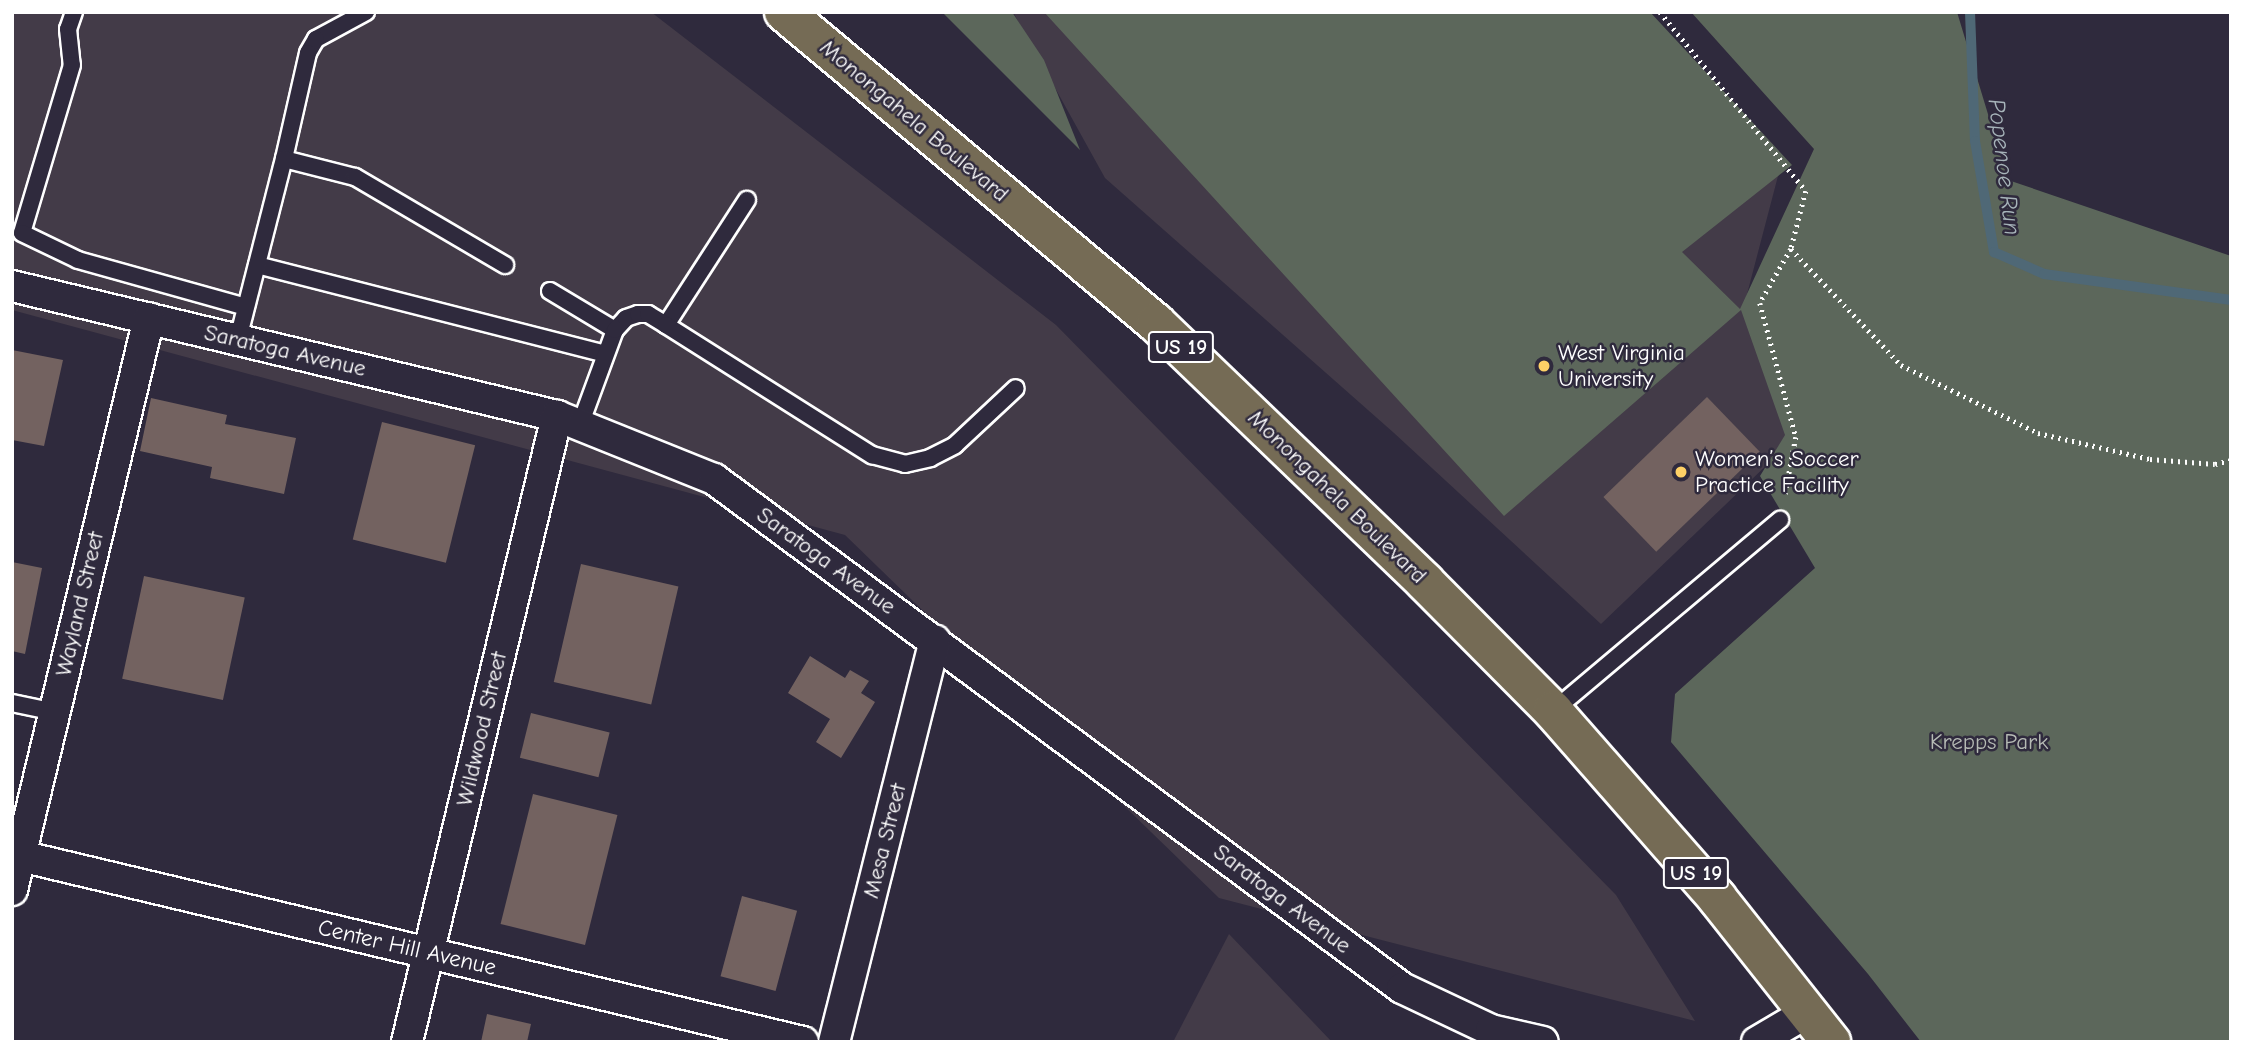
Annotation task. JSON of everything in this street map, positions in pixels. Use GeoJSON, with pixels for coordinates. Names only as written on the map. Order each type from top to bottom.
{"type":"FeatureCollection","features":[{"type":"Feature","properties":{"kind":"main road","name":"Monongahela Boulevard"},"geometry":{"type":"LineString","coordinates":[[784,12],[1156,323],[1425,582],[1553,711],[1717,898],[1831,1042]]}},
{"type":"Feature","properties":{"kind":"street","name":"Saratoga Avenue"},"geometry":{"type":"LineString","coordinates":[[12,286],[569,420],[714,479],[1402,988],[1491,1030],[1543,1042]]}},
{"type":"Feature","properties":{"kind":"street","name":"Wayland Street"},"geometry":{"type":"LineString","coordinates":[[12,890],[16,855],[55,712],[149,318]]}},
{"type":"Feature","properties":{"kind":"street","name":"Wildwood Street"},"geometry":{"type":"LineString","coordinates":[[407,1042],[569,420]]}},
{"type":"Feature","properties":{"kind":"street","name":"Mesa Street"},"geometry":{"type":"LineString","coordinates":[[834,1042],[935,641]]}},
{"type":"Feature","properties":{"kind":"street","name":"Center Hill Avenue"},"geometry":{"type":"LineString","coordinates":[[16,855],[803,1042]]}},
{"type":"Feature","properties":{"kind":"street"},"geometry":{"type":"LineString","coordinates":[[1757,1042],[1808,1012]]}},
{"type":"Feature","properties":{"kind":"lane"},"geometry":{"type":"LineString","coordinates":[[74,12],[68,29],[72,65],[22,233],[78,260],[246,307]]}},
{"type":"Feature","properties":{"kind":"lane"},"geometry":{"type":"LineString","coordinates":[[238,340],[285,159],[308,53],[316,39],[366,12]]}},
{"type":"Feature","properties":{"kind":"lane"},"geometry":{"type":"LineString","coordinates":[[285,159],[355,177],[505,265]]}},
{"type":"Feature","properties":{"kind":"lane"},"geometry":{"type":"LineString","coordinates":[[666,325],[747,200]]}},
{"type":"Feature","properties":{"kind":"lane"},"geometry":{"type":"LineString","coordinates":[[257,265],[605,354]]}},
{"type":"Feature","properties":{"kind":"lane"},"geometry":{"type":"LineString","coordinates":[[550,291],[615,330]]}},
{"type":"Feature","properties":{"kind":"lane"},"geometry":{"type":"LineString","coordinates":[[569,420],[615,330],[626,318],[638,314],[648,314],[873,455],[905,464],[930,458],[955,445],[1016,388]]}},
{"type":"Feature","properties":{"kind":"lane"},"geometry":{"type":"LineString","coordinates":[[1553,711],[1780,520]]}},
{"type":"Feature","properties":{"kind":"lane"},"geometry":{"type":"LineString","coordinates":[[12,703],[55,712]]}},
{"type":"Feature","properties":{"kind":"path"},"geometry":{"type":"LineString","coordinates":[[1660,12],[1806,191],[1791,249],[1759,303],[1796,437],[1780,520]]}},
{"type":"Feature","properties":{"kind":"path"},"geometry":{"type":"LineString","coordinates":[[1791,249],[1901,365],[2038,433],[2150,460],[2214,464],[2231,460]]}},
{"type":"Feature","properties":{"kind":"shaded area"},"geometry":{"type":"Polygon","coordinates":[[[12,12],[651,12],[1056,325],[1616,895],[1695,1021],[1219,898],[845,535],[12,310],[12,12]]]}},
{"type":"Feature","properties":{"kind":"shaded area","name":"West Virginia University"},"geometry":{"type":"Polygon","coordinates":[[[1013,12],[1639,12],[1778,176],[1746,298],[1796,437],[1601,624],[1394,433],[1105,178],[1013,12]]]}},
{"type":"Feature","properties":{"kind":"shaded area"},"geometry":{"type":"Polygon","coordinates":[[[1229,934],[1332,1042],[1173,1042],[1229,934]]]}},
{"type":"Feature","properties":{"kind":"green space"},"geometry":{"type":"Polygon","coordinates":[[[942,12],[1012,12],[1044,60],[1080,150],[942,12]]]}},
{"type":"Feature","properties":{"kind":"green space","name":"Krepps Park"},"geometry":{"type":"Polygon","coordinates":[[[1044,12],[1650,12],[1792,165],[1682,252],[1740,309],[1814,149],[1691,12],[1957,12],[2008,180],[2231,256],[2231,1042],[1921,1042],[1868,974],[1671,742],[1675,694],[1815,568],[1760,476],[1785,435],[1741,310],[1504,516],[1044,12]]]}},
{"type":"Feature","properties":{"kind":"building"},"geometry":{"type":"Polygon","coordinates":[[[12,350],[63,360],[44,446],[12,440],[12,350]]]}},
{"type":"Feature","properties":{"kind":"building","name":"Women’s Soccer Practice Facility"},"geometry":{"type":"Polygon","coordinates":[[[1707,397],[1760,452],[1656,552],[1603,497],[1707,397]]]}},
{"type":"Feature","properties":{"kind":"building"},"geometry":{"type":"Polygon","coordinates":[[[151,398],[227,415],[225,424],[296,438],[284,494],[210,478],[212,467],[140,451],[151,398]]]}},
{"type":"Feature","properties":{"kind":"building"},"geometry":{"type":"Polygon","coordinates":[[[382,422],[475,445],[446,563],[353,539],[382,422]]]}},
{"type":"Feature","properties":{"kind":"building"},"geometry":{"type":"Polygon","coordinates":[[[12,562],[42,568],[25,654],[12,651],[12,562]]]}},
{"type":"Feature","properties":{"kind":"building"},"geometry":{"type":"Polygon","coordinates":[[[581,564],[678,586],[651,704],[554,682],[581,564]]]}},
{"type":"Feature","properties":{"kind":"building"},"geometry":{"type":"Polygon","coordinates":[[[144,576],[245,597],[223,700],[122,679],[144,576]]]}},
{"type":"Feature","properties":{"kind":"building"},"geometry":{"type":"Polygon","coordinates":[[[810,656],[845,678],[850,670],[869,681],[861,693],[875,702],[841,758],[816,742],[830,719],[788,693],[810,656]]]}},
{"type":"Feature","properties":{"kind":"building"},"geometry":{"type":"Polygon","coordinates":[[[531,713],[610,733],[598,777],[520,758],[531,713]]]}},
{"type":"Feature","properties":{"kind":"building"},"geometry":{"type":"Polygon","coordinates":[[[533,794],[617,815],[585,945],[501,924],[533,794]]]}},
{"type":"Feature","properties":{"kind":"building"},"geometry":{"type":"Polygon","coordinates":[[[742,896],[797,911],[776,991],[721,976],[742,896]]]}},
{"type":"Feature","properties":{"kind":"building"},"geometry":{"type":"Polygon","coordinates":[[[487,1014],[531,1024],[527,1042],[481,1042],[487,1014]]]}},
{"type":"Feature","properties":{"kind":"waterway","name":"Popenoe Run"},"geometry":{"type":"LineString","coordinates":[[1970,12],[1975,141],[1994,252],[2044,274],[2231,300]]}},
{"type":"Feature","properties":{"kind":"place","name":"West Virginia University"},"geometry":{"type":"Point","coordinates":[1544,366]}},
{"type":"Feature","properties":{"kind":"place","name":"Women’s Soccer Practice Facility"},"geometry":{"type":"Point","coordinates":[1681,472]}}]}
